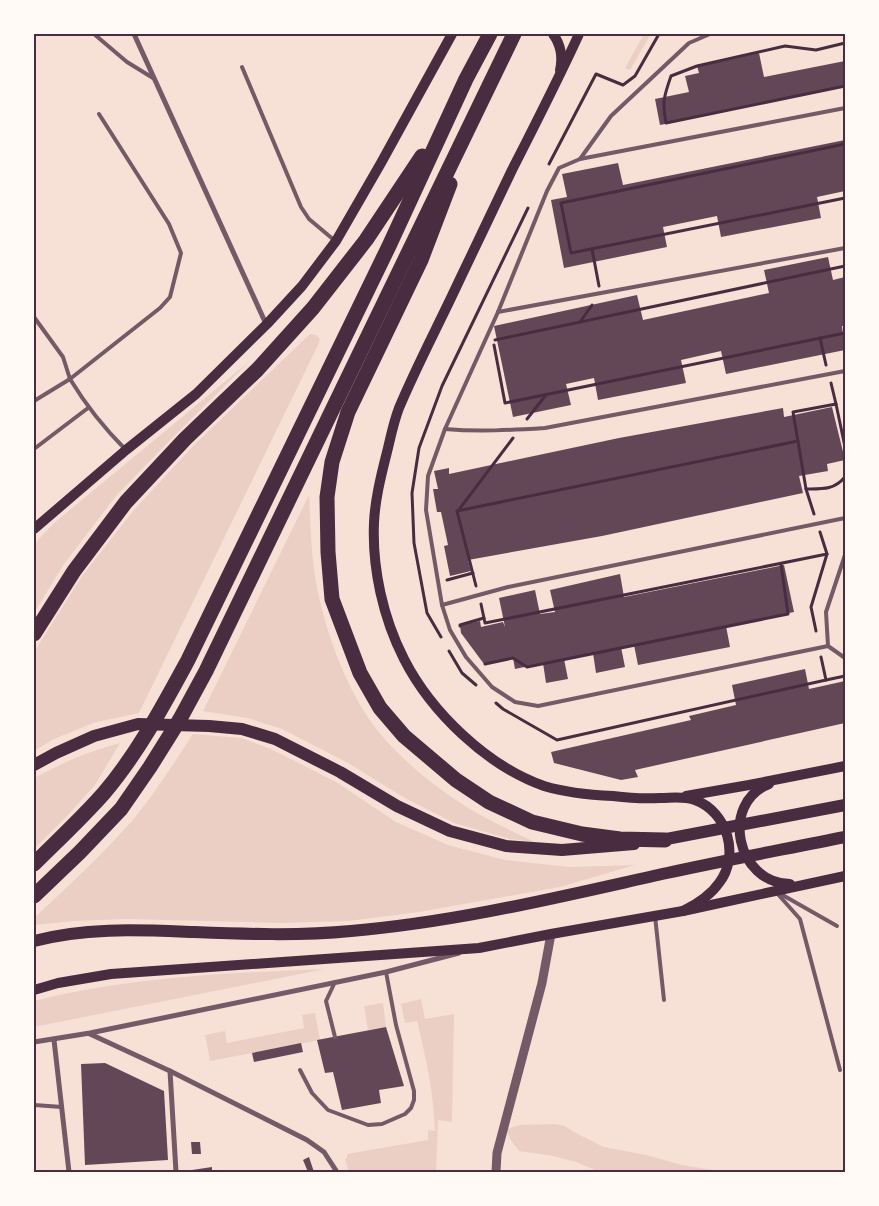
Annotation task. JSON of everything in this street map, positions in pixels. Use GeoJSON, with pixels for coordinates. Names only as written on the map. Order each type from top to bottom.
{"type":"FeatureCollection","features":[{"type":"Feature","properties":{"kind":"highway"},"geometry":{"type":"LineString","coordinates":[[34,896],[121,809],[180,719],[206,671],[514,34]]}},
{"type":"Feature","properties":{"kind":"highway"},"geometry":{"type":"LineString","coordinates":[[34,634],[74,571],[126,502],[185,440],[257,370],[313,308],[366,240],[418,163],[489,36]]}},
{"type":"Feature","properties":{"kind":"highway"},"geometry":{"type":"LineString","coordinates":[[34,864],[104,792],[130,758],[160,712],[188,660],[389,246],[466,79]]}},
{"type":"Feature","properties":{"kind":"highway"},"geometry":{"type":"LineString","coordinates":[[488,87],[421,260],[348,412],[332,462],[327,498],[328,552],[332,599],[360,674],[380,708],[404,736],[456,780],[489,802],[532,822],[582,834],[620,839],[665,840]]}},
{"type":"Feature","properties":{"kind":"main road"},"geometry":{"type":"LineString","coordinates":[[34,529],[126,450],[196,394],[302,286],[336,241],[453,34]]}},
{"type":"Feature","properties":{"kind":"main road"},"geometry":{"type":"LineString","coordinates":[[553,34],[560,42],[562,61],[557,83]]}},
{"type":"Feature","properties":{"kind":"main road"},"geometry":{"type":"LineString","coordinates":[[579,34],[398,411],[382,470],[374,522],[377,578],[391,630],[408,666],[439,711],[487,755],[515,773],[544,786],[574,793],[694,800],[708,807],[720,819],[727,834],[730,850],[728,866],[721,882],[698,903],[683,911]]}},
{"type":"Feature","properties":{"kind":"main road"},"geometry":{"type":"LineString","coordinates":[[34,765],[94,736],[138,724],[242,729],[275,740],[340,772],[397,806],[450,831],[506,846],[562,850],[614,847],[665,840],[845,805]]}},
{"type":"Feature","properties":{"kind":"main road"},"geometry":{"type":"LineString","coordinates":[[660,798],[690,796],[845,766]]}},
{"type":"Feature","properties":{"kind":"main road"},"geometry":{"type":"LineString","coordinates":[[782,779],[765,786],[751,798],[742,814],[739,832],[742,850],[751,866],[765,878],[783,884],[801,884]]}},
{"type":"Feature","properties":{"kind":"main road"},"geometry":{"type":"LineString","coordinates":[[34,941],[72,932],[126,930],[281,934],[348,932],[418,924],[562,897],[671,872],[845,837]]}},
{"type":"Feature","properties":{"kind":"main road"},"geometry":{"type":"LineString","coordinates":[[34,990],[58,983],[111,974],[479,948],[683,911],[845,876]]}},
{"type":"Feature","properties":{"kind":"street"},"geometry":{"type":"LineString","coordinates":[[134,34],[266,324]]}},
{"type":"Feature","properties":{"kind":"street"},"geometry":{"type":"LineString","coordinates":[[496,1172],[497,1153],[542,983],[551,934]]}},
{"type":"Feature","properties":{"kind":"street"},"geometry":{"type":"LineString","coordinates":[[34,1042],[90,1033],[386,972],[479,948]]}},
{"type":"Feature","properties":{"kind":"street"},"geometry":{"type":"LineString","coordinates":[[90,1033],[170,1070],[307,1140],[324,1152],[337,1172]]}},
{"type":"Feature","properties":{"kind":"street"},"geometry":{"type":"LineString","coordinates":[[54,1040],[69,1172]]}},
{"type":"Feature","properties":{"kind":"street"},"geometry":{"type":"LineString","coordinates":[[170,1070],[176,1172]]}},
{"type":"Feature","properties":{"kind":"lane"},"geometry":{"type":"LineString","coordinates":[[94,34],[126,62],[153,78]]}},
{"type":"Feature","properties":{"kind":"lane"},"geometry":{"type":"LineString","coordinates":[[580,160],[611,116],[689,44],[710,34]]}},
{"type":"Feature","properties":{"kind":"lane"},"geometry":{"type":"LineString","coordinates":[[242,67],[301,206],[309,219],[336,241]]}},
{"type":"Feature","properties":{"kind":"lane"},"geometry":{"type":"LineString","coordinates":[[845,108],[580,160],[560,168],[547,191],[498,312],[445,429],[428,476],[426,510],[442,605],[450,630],[466,657],[492,687],[515,702],[538,706],[828,646],[845,658]]}},
{"type":"Feature","properties":{"kind":"lane"},"geometry":{"type":"LineString","coordinates":[[34,401],[70,379],[160,308],[170,297],[181,253],[169,224],[100,114]]}},
{"type":"Feature","properties":{"kind":"lane"},"geometry":{"type":"LineString","coordinates":[[498,312],[845,248]]}},
{"type":"Feature","properties":{"kind":"lane"},"geometry":{"type":"LineString","coordinates":[[34,316],[63,357],[70,379],[88,408],[126,450]]}},
{"type":"Feature","properties":{"kind":"lane"},"geometry":{"type":"LineString","coordinates":[[445,429],[468,431],[519,430],[555,426],[845,371]]}},
{"type":"Feature","properties":{"kind":"lane"},"geometry":{"type":"LineString","coordinates":[[34,449],[88,408]]}},
{"type":"Feature","properties":{"kind":"lane"},"geometry":{"type":"LineString","coordinates":[[442,605],[541,580],[845,518]]}},
{"type":"Feature","properties":{"kind":"lane"},"geometry":{"type":"LineString","coordinates":[[828,646],[826,612],[845,555]]}},
{"type":"Feature","properties":{"kind":"lane"},"geometry":{"type":"LineString","coordinates":[[775,890],[837,926]]}},
{"type":"Feature","properties":{"kind":"lane"},"geometry":{"type":"LineString","coordinates":[[775,890],[800,920],[840,1070]]}},
{"type":"Feature","properties":{"kind":"lane"},"geometry":{"type":"LineString","coordinates":[[655,916],[664,1000]]}},
{"type":"Feature","properties":{"kind":"lane"},"geometry":{"type":"LineString","coordinates":[[300,1070],[312,1093],[328,1110],[354,1120],[368,1124],[382,1124],[405,1114],[412,1108],[414,1091],[396,1025],[386,972]]}},
{"type":"Feature","properties":{"kind":"lane"},"geometry":{"type":"LineString","coordinates":[[335,982],[326,1001],[335,1037]]}},
{"type":"Feature","properties":{"kind":"lane"},"geometry":{"type":"LineString","coordinates":[[34,1105],[62,1108]]}},
{"type":"Feature","properties":{"kind":"path"},"geometry":{"type":"LineString","coordinates":[[547,168],[596,74],[623,85],[635,76],[660,34]]}},
{"type":"Feature","properties":{"kind":"path"},"geometry":{"type":"LineString","coordinates":[[845,43],[816,50],[785,46],[697,66],[671,76],[663,107],[666,123],[845,86]]}},
{"type":"Feature","properties":{"kind":"path"},"geometry":{"type":"LineString","coordinates":[[845,144],[561,203],[571,253],[845,198]]}},
{"type":"Feature","properties":{"kind":"path"},"geometry":{"type":"LineString","coordinates":[[442,638],[427,613],[414,543],[412,493],[419,448],[442,386],[530,203]]}},
{"type":"Feature","properties":{"kind":"path"},"geometry":{"type":"LineString","coordinates":[[845,266],[493,341],[505,403],[845,333]]}},
{"type":"Feature","properties":{"kind":"path"},"geometry":{"type":"LineString","coordinates":[[457,511],[546,395]]}},
{"type":"Feature","properties":{"kind":"path"},"geometry":{"type":"LineString","coordinates":[[826,680],[811,607],[827,554],[806,489],[793,412],[836,404],[845,447]]}},
{"type":"Feature","properties":{"kind":"path"},"geometry":{"type":"LineString","coordinates":[[457,511],[798,441]]}},
{"type":"Feature","properties":{"kind":"path"},"geometry":{"type":"LineString","coordinates":[[806,489],[838,485],[845,477]]}},
{"type":"Feature","properties":{"kind":"path"},"geometry":{"type":"LineString","coordinates":[[457,511],[485,623],[827,554]]}},
{"type":"Feature","properties":{"kind":"path"},"geometry":{"type":"LineString","coordinates":[[484,664],[513,658],[527,667],[788,614],[781,564]]}},
{"type":"Feature","properties":{"kind":"path"},"geometry":{"type":"LineString","coordinates":[[461,633],[460,624],[484,618]]}},
{"type":"Feature","properties":{"kind":"path"},"geometry":{"type":"LineString","coordinates":[[447,647],[462,673],[482,691]]}},
{"type":"Feature","properties":{"kind":"path"},"geometry":{"type":"LineString","coordinates":[[489,697],[502,709],[558,740],[845,676]]}},
{"type":"Feature","properties":{"kind":"shaded area"},"geometry":{"type":"Polygon","coordinates":[[[644,34],[651,34],[630,70],[625,68],[644,34]]]}},
{"type":"Feature","properties":{"kind":"shaded area"},"geometry":{"type":"Polygon","coordinates":[[[310,334],[316,335],[320,339],[318,345],[139,713],[93,723],[52,740],[34,751],[34,652],[82,576],[134,510],[193,446],[310,334]]]}},
{"type":"Feature","properties":{"kind":"shaded area"},"geometry":{"type":"Polygon","coordinates":[[[251,360],[116,496],[64,564],[34,613],[34,544],[54,523],[251,360]]]}},
{"type":"Feature","properties":{"kind":"shaded area"},"geometry":{"type":"Polygon","coordinates":[[[309,495],[313,561],[324,616],[333,646],[345,675],[367,716],[390,745],[436,786],[468,808],[535,842],[510,839],[454,823],[403,797],[348,763],[282,729],[247,718],[203,711],[309,495]]]}},
{"type":"Feature","properties":{"kind":"shaded area"},"geometry":{"type":"Polygon","coordinates":[[[193,734],[242,738],[273,750],[336,782],[396,822],[448,845],[505,860],[569,867],[635,865],[560,887],[419,912],[349,921],[282,923],[126,919],[34,925],[34,918],[96,859],[131,822],[193,734]]]}},
{"type":"Feature","properties":{"kind":"shaded area"},"geometry":{"type":"Polygon","coordinates":[[[120,743],[95,785],[34,849],[34,778],[76,758],[120,743]]]}},
{"type":"Feature","properties":{"kind":"shaded area"},"geometry":{"type":"Polygon","coordinates":[[[325,969],[34,1027],[34,1001],[70,993],[142,981],[252,972],[325,969]]]}},
{"type":"Feature","properties":{"kind":"shaded area"},"geometry":{"type":"Polygon","coordinates":[[[421,999],[425,1019],[454,1014],[452,1122],[438,1120],[436,1172],[349,1172],[345,1159],[347,1154],[428,1140],[428,1130],[435,1131],[429,1076],[417,1021],[405,1023],[401,1004],[421,999]]]}},
{"type":"Feature","properties":{"kind":"shaded area"},"geometry":{"type":"Polygon","coordinates":[[[383,1003],[386,1027],[368,1030],[364,1006],[383,1003]]]}},
{"type":"Feature","properties":{"kind":"shaded area"},"geometry":{"type":"Polygon","coordinates":[[[315,1013],[320,1040],[210,1061],[205,1035],[225,1031],[227,1043],[304,1028],[302,1015],[315,1013]]]}},
{"type":"Feature","properties":{"kind":"shaded area"},"geometry":{"type":"Polygon","coordinates":[[[555,1124],[565,1126],[604,1147],[646,1155],[682,1165],[724,1172],[600,1172],[576,1162],[553,1156],[519,1151],[510,1139],[506,1129],[520,1125],[555,1124]]]}},
{"type":"Feature","properties":{"kind":"building"},"geometry":{"type":"Polygon","coordinates":[[[759,53],[764,77],[845,61],[845,86],[660,125],[655,99],[689,92],[685,76],[699,73],[697,66],[759,53]]]}},
{"type":"Feature","properties":{"kind":"building"},"geometry":{"type":"Polygon","coordinates":[[[845,140],[845,191],[817,197],[821,218],[721,237],[717,216],[663,227],[667,247],[564,268],[551,200],[567,197],[562,174],[618,163],[623,185],[845,140]]]}},
{"type":"Feature","properties":{"kind":"building"},"geometry":{"type":"Polygon","coordinates":[[[828,257],[833,280],[845,277],[845,326],[842,326],[845,350],[726,374],[721,351],[681,360],[686,383],[598,400],[594,378],[566,384],[571,405],[513,417],[494,326],[637,295],[643,320],[769,293],[764,270],[828,257]]]}},
{"type":"Feature","properties":{"kind":"building"},"geometry":{"type":"Polygon","coordinates":[[[832,407],[845,460],[827,464],[828,471],[799,476],[803,493],[602,536],[468,560],[471,571],[450,576],[444,546],[448,545],[441,512],[437,512],[433,489],[438,489],[434,471],[449,468],[449,474],[619,438],[783,408],[784,417],[832,407]]]}},
{"type":"Feature","properties":{"kind":"building"},"geometry":{"type":"Polygon","coordinates":[[[784,565],[794,612],[726,626],[730,647],[638,665],[634,645],[621,647],[625,667],[596,673],[593,653],[564,659],[568,679],[546,683],[543,663],[515,669],[513,658],[484,664],[461,633],[460,625],[480,621],[481,627],[503,622],[505,627],[499,598],[535,590],[540,614],[555,612],[550,590],[620,574],[624,597],[784,565]]]}},
{"type":"Feature","properties":{"kind":"building"},"geometry":{"type":"Polygon","coordinates":[[[805,669],[809,689],[845,681],[845,723],[635,770],[638,777],[621,780],[554,763],[551,752],[691,720],[689,716],[736,705],[732,685],[805,669]]]}},
{"type":"Feature","properties":{"kind":"building"},"geometry":{"type":"Polygon","coordinates":[[[386,1027],[404,1086],[379,1090],[381,1103],[342,1110],[333,1072],[325,1073],[317,1040],[386,1027]]]}},
{"type":"Feature","properties":{"kind":"building"},"geometry":{"type":"Polygon","coordinates":[[[301,1043],[303,1052],[254,1062],[252,1053],[301,1043]]]}},
{"type":"Feature","properties":{"kind":"building"},"geometry":{"type":"Polygon","coordinates":[[[105,1063],[164,1091],[168,1160],[85,1165],[81,1064],[105,1063]]]}},
{"type":"Feature","properties":{"kind":"building"},"geometry":{"type":"Polygon","coordinates":[[[191,1142],[200,1142],[201,1154],[192,1154],[191,1142]]]}},
{"type":"Feature","properties":{"kind":"building"},"geometry":{"type":"Polygon","coordinates":[[[309,1157],[314,1172],[308,1172],[303,1160],[309,1157]]]}},
{"type":"Feature","properties":{"kind":"building"},"geometry":{"type":"Polygon","coordinates":[[[212,1167],[212,1172],[192,1172],[192,1170],[212,1167]]]}}]}
